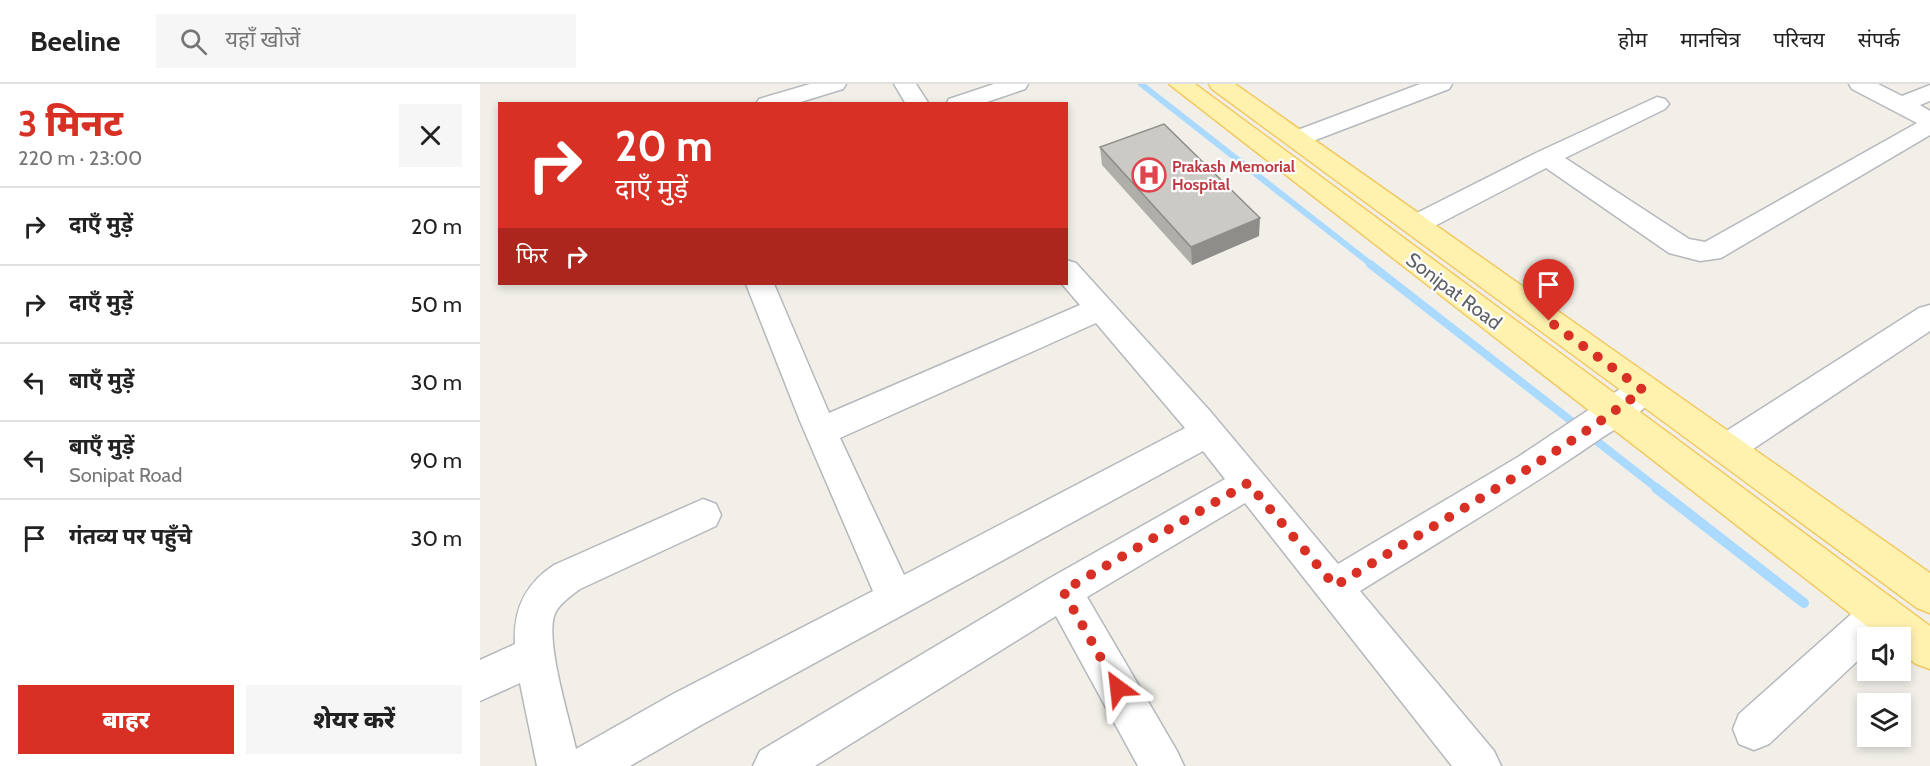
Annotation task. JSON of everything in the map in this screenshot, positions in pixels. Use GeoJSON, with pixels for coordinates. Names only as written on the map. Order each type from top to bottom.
{"type":"FeatureCollection","features":[{"type":"Feature","properties":{"kind":"main road","name":"Sonipat Road"},"geometry":{"type":"LineString","coordinates":[[1180,84],[1930,650]]}},
{"type":"Feature","properties":{"kind":"main road","name":"Sonipat Road"},"geometry":{"type":"LineString","coordinates":[[1220,84],[1417,224],[1643,390],[1729,447],[1930,595]]}},
{"type":"Feature","properties":{"kind":"street"},"geometry":{"type":"LineString","coordinates":[[774,102],[835,84]]}},
{"type":"Feature","properties":{"kind":"street"},"geometry":{"type":"LineString","coordinates":[[905,84],[917,102]]}},
{"type":"Feature","properties":{"kind":"street"},"geometry":{"type":"LineString","coordinates":[[963,102],[1017,84]]}},
{"type":"Feature","properties":{"kind":"street"},"geometry":{"type":"LineString","coordinates":[[1296,140],[1441,84]]}},
{"type":"Feature","properties":{"kind":"street"},"geometry":{"type":"LineString","coordinates":[[1860,84],[1930,120]]}},
{"type":"Feature","properties":{"kind":"street"},"geometry":{"type":"LineString","coordinates":[[1900,105],[1930,92]]}},
{"type":"Feature","properties":{"kind":"street"},"geometry":{"type":"LineString","coordinates":[[1417,224],[1657,104]]}},
{"type":"Feature","properties":{"kind":"street"},"geometry":{"type":"LineString","coordinates":[[1547,157],[1678,246],[1700,252],[1711,250],[1930,125]]}},
{"type":"Feature","properties":{"kind":"street"},"geometry":{"type":"LineString","coordinates":[[1068,272],[1208,432],[1479,766]]}},
{"type":"Feature","properties":{"kind":"street"},"geometry":{"type":"LineString","coordinates":[[770,286],[822,431],[895,598]]}},
{"type":"Feature","properties":{"kind":"street"},"geometry":{"type":"LineString","coordinates":[[822,431],[1100,309]]}},
{"type":"Feature","properties":{"kind":"street"},"geometry":{"type":"LineString","coordinates":[[1729,447],[1930,316]]}},
{"type":"Feature","properties":{"kind":"street"},"geometry":{"type":"LineString","coordinates":[[1335,586],[1614,411],[1643,390]]}},
{"type":"Feature","properties":{"kind":"street"},"geometry":{"type":"LineString","coordinates":[[588,766],[895,598],[1208,432]]}},
{"type":"Feature","properties":{"kind":"street"},"geometry":{"type":"LineString","coordinates":[[775,766],[1063,591],[1248,483]]}},
{"type":"Feature","properties":{"kind":"street"},"geometry":{"type":"LineString","coordinates":[[559,766],[536,654],[535,618],[539,604],[555,584],[703,515]]}},
{"type":"Feature","properties":{"kind":"street"},"geometry":{"type":"LineString","coordinates":[[1063,591],[1162,766]]}},
{"type":"Feature","properties":{"kind":"street"},"geometry":{"type":"LineString","coordinates":[[1754,729],[1881,613]]}},
{"type":"Feature","properties":{"kind":"street"},"geometry":{"type":"LineString","coordinates":[[480,681],[536,654]]}},
{"type":"Feature","properties":{"kind":"building"},"geometry":{"type":"Polygon","coordinates":[[[1164,124],[1260,218],[1191,247],[1100,147],[1164,124]]]}},
{"type":"Feature","properties":{"kind":"waterway"},"geometry":{"type":"LineString","coordinates":[[1141,84],[1372,265]]}},
{"type":"Feature","properties":{"kind":"waterway"},"geometry":{"type":"LineString","coordinates":[[1370,264],[1579,427]]}},
{"type":"Feature","properties":{"kind":"waterway"},"geometry":{"type":"LineString","coordinates":[[1589,435],[1658,489]]}},
{"type":"Feature","properties":{"kind":"waterway"},"geometry":{"type":"LineString","coordinates":[[1656,488],[1804,603]]}},
{"type":"Feature","properties":{"kind":"place","name":"Prakash Memorial Hospital"},"geometry":{"type":"Point","coordinates":[1149,175]}},
{"type":"Feature","properties":{"kind":"route"},"geometry":{"type":"LineString","coordinates":[[1118,688],[1063,591],[1248,483],[1335,586],[1539,460],[1643,390],[1549,321]]}}]}
